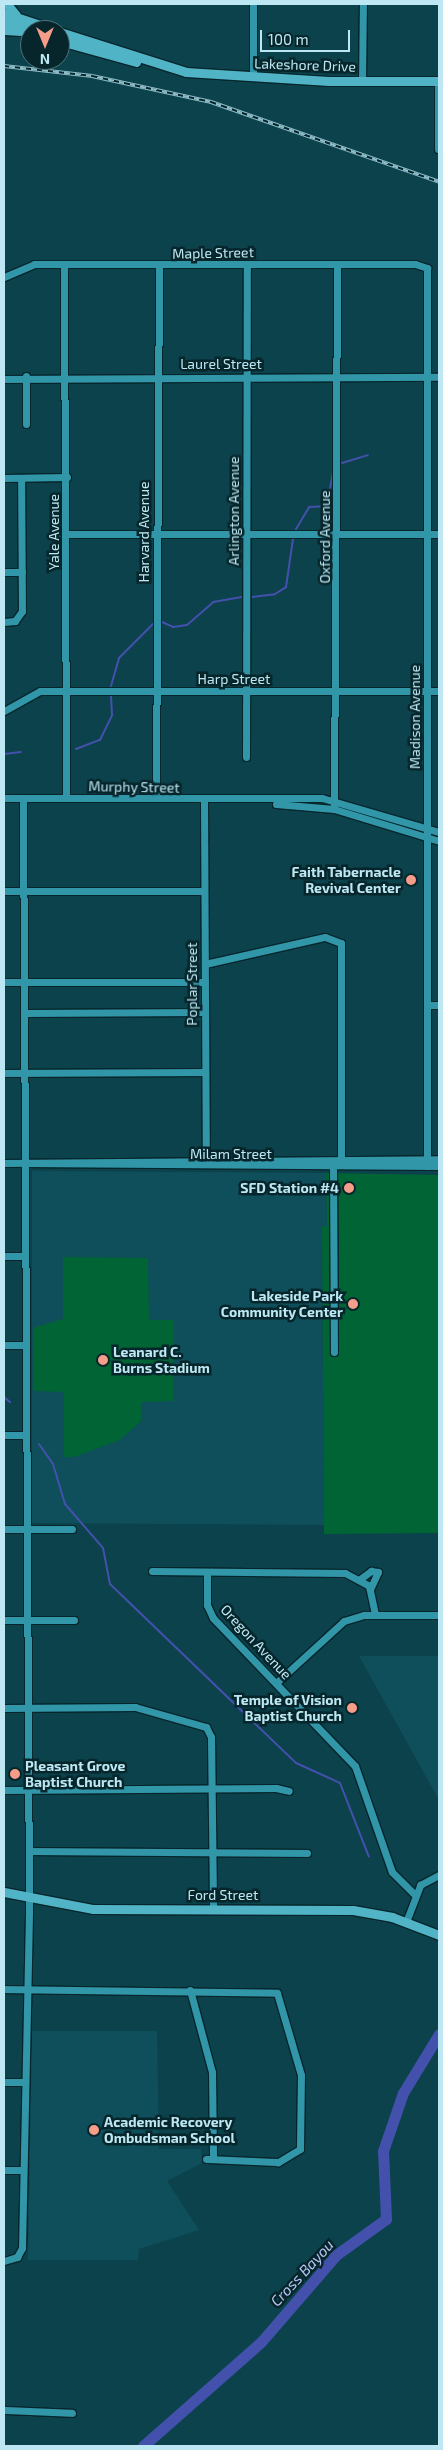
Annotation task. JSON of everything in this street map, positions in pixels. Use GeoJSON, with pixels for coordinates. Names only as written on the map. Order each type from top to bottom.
{"type":"FeatureCollection","features":[{"type":"Feature","properties":{"kind":"main road"},"geometry":{"type":"LineString","coordinates":[[7,4],[23,19]]}},
{"type":"Feature","properties":{"kind":"main road"},"geometry":{"type":"LineString","coordinates":[[4,13],[26,20]]}},
{"type":"Feature","properties":{"kind":"main road"},"geometry":{"type":"LineString","coordinates":[[4,21],[20,28]]}},
{"type":"Feature","properties":{"kind":"main road"},"geometry":{"type":"LineString","coordinates":[[4,30],[20,31]]}},
{"type":"Feature","properties":{"kind":"main road","name":"Lakeshore Drive"},"geometry":{"type":"LineString","coordinates":[[70,35],[170,68]]}},
{"type":"Feature","properties":{"kind":"main road","name":"Lakeshore Drive"},"geometry":{"type":"LineString","coordinates":[[70,43],[170,68],[253,76],[362,81],[438,81]]}},
{"type":"Feature","properties":{"kind":"main road","name":"Ford Street"},"geometry":{"type":"LineString","coordinates":[[4,1892],[93,1909],[342,1909],[406,1922],[439,1935]]}},
{"type":"Feature","properties":{"kind":"street"},"geometry":{"type":"LineString","coordinates":[[253,4],[253,76]]}},
{"type":"Feature","properties":{"kind":"street"},"geometry":{"type":"LineString","coordinates":[[362,81],[363,4]]}},
{"type":"Feature","properties":{"kind":"street"},"geometry":{"type":"LineString","coordinates":[[438,81],[438,149]]}},
{"type":"Feature","properties":{"kind":"street","name":"Maple Street"},"geometry":{"type":"LineString","coordinates":[[4,277],[34,264],[64,267],[159,267],[414,264],[426,268]]}},
{"type":"Feature","properties":{"kind":"street","name":"Arlington Avenue"},"geometry":{"type":"LineString","coordinates":[[246,757],[248,691],[247,265]]}},
{"type":"Feature","properties":{"kind":"street","name":"Oxford Avenue"},"geometry":{"type":"LineString","coordinates":[[334,808],[337,691],[337,265]]}},
{"type":"Feature","properties":{"kind":"street","name":"Yale Avenue"},"geometry":{"type":"LineString","coordinates":[[64,267],[67,477],[66,798]]}},
{"type":"Feature","properties":{"kind":"street","name":"Harvard Avenue"},"geometry":{"type":"LineString","coordinates":[[156,798],[159,267]]}},
{"type":"Feature","properties":{"kind":"street","name":"Madison Avenue"},"geometry":{"type":"LineString","coordinates":[[426,268],[427,1163]]}},
{"type":"Feature","properties":{"kind":"street"},"geometry":{"type":"LineString","coordinates":[[26,376],[26,424]]}},
{"type":"Feature","properties":{"kind":"street","name":"Laurel Street"},"geometry":{"type":"LineString","coordinates":[[4,378],[26,376],[439,377]]}},
{"type":"Feature","properties":{"kind":"street"},"geometry":{"type":"LineString","coordinates":[[4,478],[67,477]]}},
{"type":"Feature","properties":{"kind":"street"},"geometry":{"type":"LineString","coordinates":[[4,622],[20,617],[22,572],[21,478]]}},
{"type":"Feature","properties":{"kind":"street"},"geometry":{"type":"LineString","coordinates":[[66,534],[156,536],[439,534]]}},
{"type":"Feature","properties":{"kind":"street"},"geometry":{"type":"LineString","coordinates":[[4,572],[22,572]]}},
{"type":"Feature","properties":{"kind":"street","name":"Harp Street"},"geometry":{"type":"LineString","coordinates":[[4,711],[15,708],[30,694],[66,691],[439,691]]}},
{"type":"Feature","properties":{"kind":"street","name":"Murphy Street"},"geometry":{"type":"LineString","coordinates":[[4,798],[156,798],[204,802],[335,800],[439,832]]}},
{"type":"Feature","properties":{"kind":"street"},"geometry":{"type":"LineString","coordinates":[[4,2261],[17,2258],[22,2248],[22,2170],[29,1896],[30,1790],[24,1708],[23,798]]}},
{"type":"Feature","properties":{"kind":"street","name":"Poplar Street"},"geometry":{"type":"LineString","coordinates":[[204,802],[206,1163]]}},
{"type":"Feature","properties":{"kind":"street","name":"Murphy Street"},"geometry":{"type":"LineString","coordinates":[[263,802],[334,808],[427,839],[439,841]]}},
{"type":"Feature","properties":{"kind":"street"},"geometry":{"type":"LineString","coordinates":[[4,891],[204,891]]}},
{"type":"Feature","properties":{"kind":"street"},"geometry":{"type":"LineString","coordinates":[[205,964],[325,937],[341,942],[334,1352]]}},
{"type":"Feature","properties":{"kind":"street"},"geometry":{"type":"LineString","coordinates":[[4,982],[205,982]]}},
{"type":"Feature","properties":{"kind":"street"},"geometry":{"type":"LineString","coordinates":[[427,1005],[439,1005]]}},
{"type":"Feature","properties":{"kind":"street"},"geometry":{"type":"LineString","coordinates":[[24,1013],[205,1012]]}},
{"type":"Feature","properties":{"kind":"street"},"geometry":{"type":"LineString","coordinates":[[4,1073],[205,1072]]}},
{"type":"Feature","properties":{"kind":"street","name":"Milam Street"},"geometry":{"type":"LineString","coordinates":[[427,1163],[439,1159]]}},
{"type":"Feature","properties":{"kind":"street","name":"Milam Street"},"geometry":{"type":"LineString","coordinates":[[4,1163],[427,1163],[439,1166]]}},
{"type":"Feature","properties":{"kind":"street"},"geometry":{"type":"LineString","coordinates":[[4,1256],[24,1256]]}},
{"type":"Feature","properties":{"kind":"street"},"geometry":{"type":"LineString","coordinates":[[4,1345],[24,1345]]}},
{"type":"Feature","properties":{"kind":"street"},"geometry":{"type":"LineString","coordinates":[[4,1435],[24,1435]]}},
{"type":"Feature","properties":{"kind":"street"},"geometry":{"type":"LineString","coordinates":[[4,1529],[72,1529]]}},
{"type":"Feature","properties":{"kind":"street"},"geometry":{"type":"LineString","coordinates":[[360,1578],[371,1570],[378,1572],[370,1589]]}},
{"type":"Feature","properties":{"kind":"street"},"geometry":{"type":"LineString","coordinates":[[152,1571],[342,1573],[360,1578],[370,1589],[376,1614]]}},
{"type":"Feature","properties":{"kind":"street","name":"Oregon Avenue"},"geometry":{"type":"LineString","coordinates":[[206,1572],[211,1614],[355,1766],[395,1879],[415,1895]]}},
{"type":"Feature","properties":{"kind":"street"},"geometry":{"type":"LineString","coordinates":[[276,1683],[339,1624],[376,1614],[439,1615]]}},
{"type":"Feature","properties":{"kind":"street"},"geometry":{"type":"LineString","coordinates":[[4,1620],[74,1620]]}},
{"type":"Feature","properties":{"kind":"street"},"geometry":{"type":"LineString","coordinates":[[4,1708],[135,1706],[206,1727],[211,1737],[214,1850],[213,1909]]}},
{"type":"Feature","properties":{"kind":"street"},"geometry":{"type":"LineString","coordinates":[[4,1790],[212,1788],[289,1792]]}},
{"type":"Feature","properties":{"kind":"street"},"geometry":{"type":"LineString","coordinates":[[29,1851],[214,1850],[307,1853]]}},
{"type":"Feature","properties":{"kind":"street"},"geometry":{"type":"LineString","coordinates":[[406,1922],[415,1895],[422,1882],[439,1875]]}},
{"type":"Feature","properties":{"kind":"street"},"geometry":{"type":"LineString","coordinates":[[4,1989],[190,1990],[277,1993],[301,2075],[301,2141],[296,2154],[278,2162],[210,2159],[212,2072],[190,1990]]}},
{"type":"Feature","properties":{"kind":"street"},"geometry":{"type":"LineString","coordinates":[[4,2082],[24,2082]]}},
{"type":"Feature","properties":{"kind":"street"},"geometry":{"type":"LineString","coordinates":[[4,2170],[22,2170]]}},
{"type":"Feature","properties":{"kind":"street"},"geometry":{"type":"LineString","coordinates":[[4,2410],[72,2414]]}},
{"type":"Feature","properties":{"kind":"shaded area"},"geometry":{"type":"Polygon","coordinates":[[[32,1171],[326,1173],[327,1226],[322,1226],[324,1525],[32,1523],[32,1171]]]}},
{"type":"Feature","properties":{"kind":"shaded area"},"geometry":{"type":"Polygon","coordinates":[[[359,1656],[439,1656],[439,1800],[359,1656]]]}},
{"type":"Feature","properties":{"kind":"shaded area","name":"Academic Recovery Ombudsman School"},"geometry":{"type":"Polygon","coordinates":[[[32,2031],[157,2031],[159,2149],[201,2149],[202,2163],[167,2181],[199,2230],[139,2249],[138,2260],[28,2260],[32,2031]]]}},
{"type":"Feature","properties":{"kind":"green space"},"geometry":{"type":"Polygon","coordinates":[[[326,1173],[439,1175],[439,1533],[324,1534],[322,1226],[327,1226],[326,1173]]]}},
{"type":"Feature","properties":{"kind":"green space","name":"Leanard C. Burns Stadium"},"geometry":{"type":"Polygon","coordinates":[[[63,1257],[148,1258],[149,1320],[174,1320],[173,1401],[141,1402],[141,1421],[120,1440],[74,1457],[64,1457],[64,1392],[33,1391],[33,1328],[63,1319],[63,1257]]]}},
{"type":"Feature","properties":{"kind":"waterway"},"geometry":{"type":"LineString","coordinates":[[342,463],[368,455]]}},
{"type":"Feature","properties":{"kind":"waterway"},"geometry":{"type":"LineString","coordinates":[[296,529],[309,507],[327,506],[333,472]]}},
{"type":"Feature","properties":{"kind":"waterway"},"geometry":{"type":"LineString","coordinates":[[252,597],[275,594],[286,587],[293,539]]}},
{"type":"Feature","properties":{"kind":"waterway"},"geometry":{"type":"LineString","coordinates":[[162,622],[173,627],[187,625],[213,602],[242,597]]}},
{"type":"Feature","properties":{"kind":"waterway"},"geometry":{"type":"LineString","coordinates":[[111,686],[119,658],[153,624]]}},
{"type":"Feature","properties":{"kind":"waterway"},"geometry":{"type":"LineString","coordinates":[[76,749],[100,740],[112,715],[111,695]]}},
{"type":"Feature","properties":{"kind":"waterway"},"geometry":{"type":"LineString","coordinates":[[4,754],[21,752]]}},
{"type":"Feature","properties":{"kind":"waterway"},"geometry":{"type":"LineString","coordinates":[[4,1397],[10,1402]]}},
{"type":"Feature","properties":{"kind":"waterway"},"geometry":{"type":"LineString","coordinates":[[39,1444],[53,1464],[65,1504],[103,1548],[110,1584],[296,1763],[340,1783],[369,1857]]}},
{"type":"Feature","properties":{"kind":"waterway","name":"Cross Bayou"},"geometry":{"type":"LineString","coordinates":[[143,2446],[261,2342],[336,2255],[386,2219],[383,2151],[403,2093],[439,2034]]}},
{"type":"Feature","properties":{"kind":"railway"},"geometry":{"type":"LineString","coordinates":[[4,66],[92,76],[211,102],[439,182]]}},
{"type":"Feature","properties":{"kind":"place","name":"Faith Tabernacle Revival Center"},"geometry":{"type":"Point","coordinates":[411,880]}},
{"type":"Feature","properties":{"kind":"place","name":"SFD Station #4"},"geometry":{"type":"Point","coordinates":[349,1188]}},
{"type":"Feature","properties":{"kind":"place","name":"Lakeside Park Community Center"},"geometry":{"type":"Point","coordinates":[353,1304]}},
{"type":"Feature","properties":{"kind":"place","name":"Leanard C. Burns Stadium"},"geometry":{"type":"Point","coordinates":[103,1360]}},
{"type":"Feature","properties":{"kind":"place","name":"Temple of Vision Baptist Church"},"geometry":{"type":"Point","coordinates":[352,1708]}},
{"type":"Feature","properties":{"kind":"place","name":"Pleasant Grove Baptist Church"},"geometry":{"type":"Point","coordinates":[15,1774]}},
{"type":"Feature","properties":{"kind":"place","name":"Academic Recovery Ombudsman School"},"geometry":{"type":"Point","coordinates":[94,2130]}}]}
